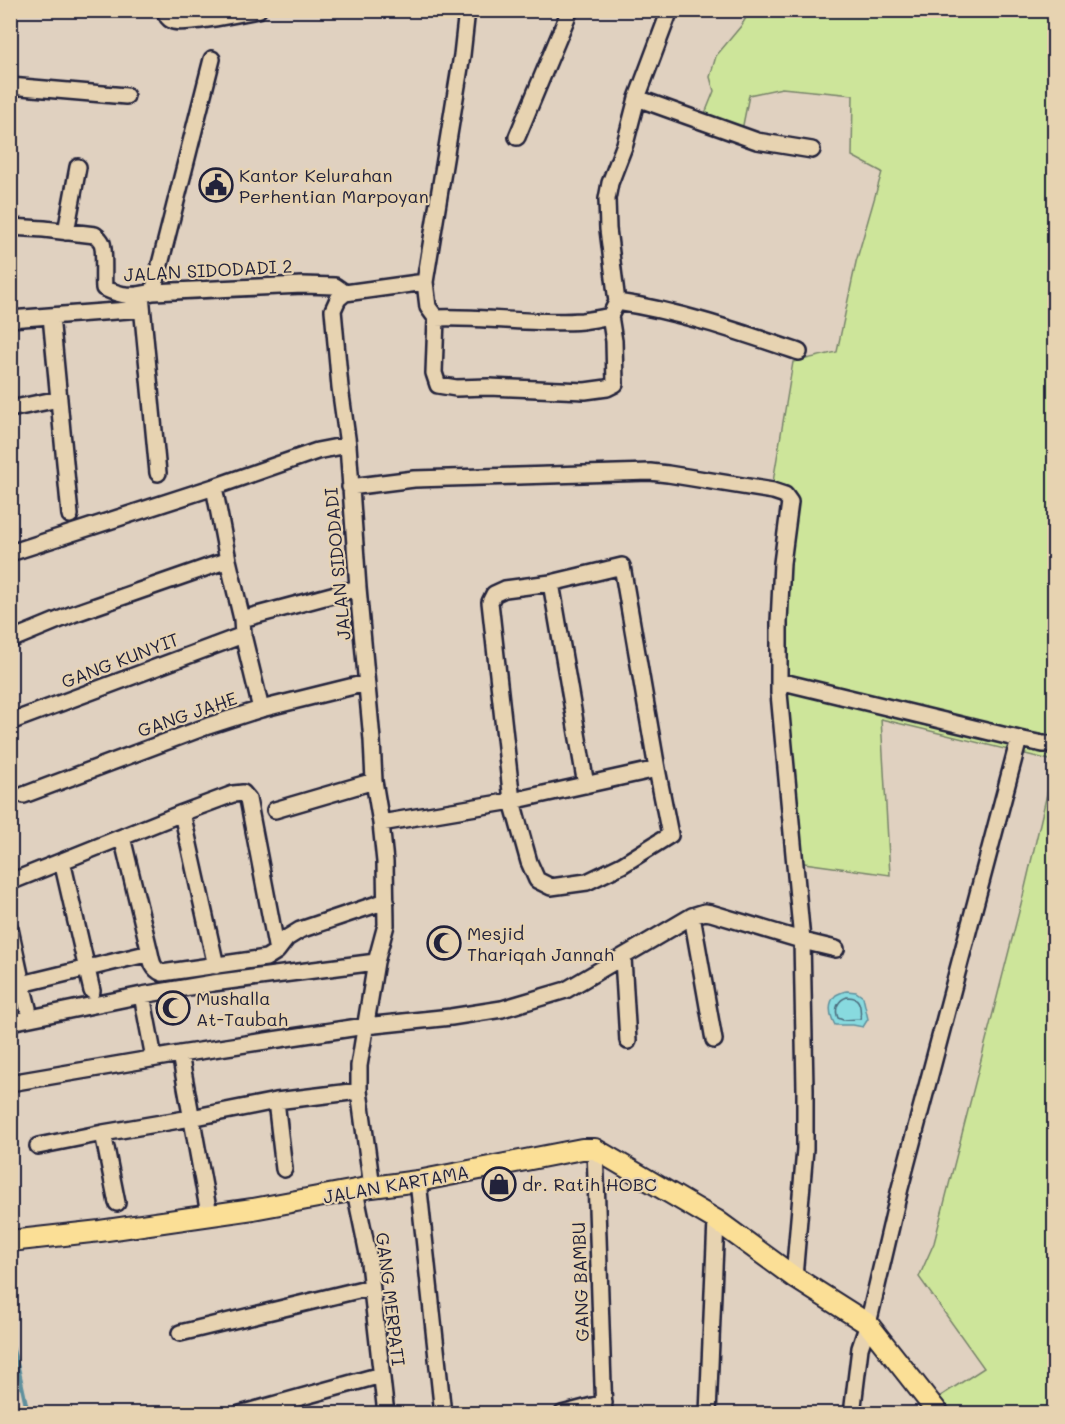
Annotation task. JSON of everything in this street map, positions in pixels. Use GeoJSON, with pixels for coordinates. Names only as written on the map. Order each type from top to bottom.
{"type":"FeatureCollection","features":[{"type":"Feature","properties":{"kind":"main road","name":"JALAN KARTAMA"},"geometry":{"type":"LineString","coordinates":[[14,1241],[100,1231],[299,1201],[418,1181],[582,1149],[595,1149]]}},
{"type":"Feature","properties":{"kind":"main road"},"geometry":{"type":"LineString","coordinates":[[595,1149],[716,1220],[794,1277],[868,1324],[935,1412]]}},
{"type":"Feature","properties":{"kind":"street"},"geometry":{"type":"LineString","coordinates":[[165,10],[167,17],[175,22],[258,10]]}},
{"type":"Feature","properties":{"kind":"street"},"geometry":{"type":"LineString","coordinates":[[467,10],[462,55],[425,282],[428,307],[436,318],[434,373],[438,385],[456,388],[585,390],[607,388],[615,384],[607,199],[610,183],[626,144],[637,98],[670,10]]}},
{"type":"Feature","properties":{"kind":"street"},"geometry":{"type":"LineString","coordinates":[[518,137],[570,10]]}},
{"type":"Feature","properties":{"kind":"street"},"geometry":{"type":"LineString","coordinates":[[158,473],[145,299],[212,59]]}},
{"type":"Feature","properties":{"kind":"street"},"geometry":{"type":"LineString","coordinates":[[10,86],[126,96]]}},
{"type":"Feature","properties":{"kind":"street"},"geometry":{"type":"LineString","coordinates":[[637,98],[757,141],[812,150]]}},
{"type":"Feature","properties":{"kind":"street"},"geometry":{"type":"LineString","coordinates":[[66,232],[78,167]]}},
{"type":"Feature","properties":{"kind":"street","name":"JALAN SIDODADI 2"},"geometry":{"type":"LineString","coordinates":[[10,227],[95,235],[104,246],[104,288],[126,297],[145,299],[303,285],[335,286],[345,293]]}},
{"type":"Feature","properties":{"kind":"street"},"geometry":{"type":"LineString","coordinates":[[345,293],[425,282]]}},
{"type":"Feature","properties":{"kind":"street","name":"JALAN SIDODADI"},"geometry":{"type":"LineString","coordinates":[[345,293],[338,299],[333,309],[348,445],[374,781],[385,862],[386,901],[386,925],[376,962],[359,1066],[358,1091],[364,1189]]}},
{"type":"Feature","properties":{"kind":"street"},"geometry":{"type":"LineString","coordinates":[[10,319],[51,316],[145,299]]}},
{"type":"Feature","properties":{"kind":"street"},"geometry":{"type":"LineString","coordinates":[[436,318],[582,321],[613,309],[645,306],[799,352]]}},
{"type":"Feature","properties":{"kind":"street"},"geometry":{"type":"LineString","coordinates":[[51,316],[70,515]]}},
{"type":"Feature","properties":{"kind":"street"},"geometry":{"type":"LineString","coordinates":[[10,409],[59,399]]}},
{"type":"Feature","properties":{"kind":"street"},"geometry":{"type":"LineString","coordinates":[[10,553],[317,451],[348,445]]}},
{"type":"Feature","properties":{"kind":"street"},"geometry":{"type":"LineString","coordinates":[[350,487],[414,479],[650,472],[773,491],[785,495],[790,502],[782,563],[778,622],[779,681],[802,940],[806,1089],[805,1149],[794,1277]]}},
{"type":"Feature","properties":{"kind":"street"},"geometry":{"type":"LineString","coordinates":[[214,487],[261,709]]}},
{"type":"Feature","properties":{"kind":"street"},"geometry":{"type":"LineString","coordinates":[[10,640],[73,614],[228,560]]}},
{"type":"Feature","properties":{"kind":"street"},"geometry":{"type":"LineString","coordinates":[[622,566],[657,769],[670,835],[622,865],[587,882],[551,887],[537,880],[529,862],[512,801],[490,602],[494,594],[505,589],[550,583],[622,566]]}},
{"type":"Feature","properties":{"kind":"street"},"geometry":{"type":"LineString","coordinates":[[550,583],[586,785]]}},
{"type":"Feature","properties":{"kind":"street","name":"GANG KUNYIT"},"geometry":{"type":"LineString","coordinates":[[10,722],[243,627],[358,588]]}},
{"type":"Feature","properties":{"kind":"street"},"geometry":{"type":"LineString","coordinates":[[779,681],[1019,739],[1054,744]]}},
{"type":"Feature","properties":{"kind":"street","name":"GANG JAHE"},"geometry":{"type":"LineString","coordinates":[[24,795],[208,726],[261,709],[366,682]]}},
{"type":"Feature","properties":{"kind":"street"},"geometry":{"type":"LineString","coordinates":[[852,1413],[860,1348],[1019,739]]}},
{"type":"Feature","properties":{"kind":"street"},"geometry":{"type":"LineString","coordinates":[[381,823],[512,801],[657,769]]}},
{"type":"Feature","properties":{"kind":"street"},"geometry":{"type":"LineString","coordinates":[[275,810],[374,781]]}},
{"type":"Feature","properties":{"kind":"street"},"geometry":{"type":"LineString","coordinates":[[10,882],[182,813],[233,794],[243,793],[248,799],[277,951]]}},
{"type":"Feature","properties":{"kind":"street"},"geometry":{"type":"LineString","coordinates":[[182,813],[216,966]]}},
{"type":"Feature","properties":{"kind":"street"},"geometry":{"type":"LineString","coordinates":[[122,837],[152,965],[162,973],[266,958],[277,951],[287,938],[300,930],[386,901]]}},
{"type":"Feature","properties":{"kind":"street"},"geometry":{"type":"LineString","coordinates":[[62,861],[92,991]]}},
{"type":"Feature","properties":{"kind":"street"},"geometry":{"type":"LineString","coordinates":[[10,1083],[154,1058],[365,1026],[502,1009],[566,990],[692,916],[705,912],[836,949]]}},
{"type":"Feature","properties":{"kind":"street"},"geometry":{"type":"LineString","coordinates":[[692,916],[714,1040]]}},
{"type":"Feature","properties":{"kind":"street"},"geometry":{"type":"LineString","coordinates":[[10,929],[28,1008]]}},
{"type":"Feature","properties":{"kind":"street"},"geometry":{"type":"LineString","coordinates":[[22,984],[150,954]]}},
{"type":"Feature","properties":{"kind":"street"},"geometry":{"type":"LineString","coordinates":[[623,958],[628,1041]]}},
{"type":"Feature","properties":{"kind":"street"},"geometry":{"type":"LineString","coordinates":[[12,1022],[213,983],[376,962]]}},
{"type":"Feature","properties":{"kind":"street"},"geometry":{"type":"LineString","coordinates":[[142,995],[154,1058]]}},
{"type":"Feature","properties":{"kind":"street"},"geometry":{"type":"LineString","coordinates":[[180,1054],[209,1214]]}},
{"type":"Feature","properties":{"kind":"street"},"geometry":{"type":"LineString","coordinates":[[38,1146],[276,1101],[358,1091]]}},
{"type":"Feature","properties":{"kind":"street"},"geometry":{"type":"LineString","coordinates":[[276,1101],[284,1169]]}},
{"type":"Feature","properties":{"kind":"street"},"geometry":{"type":"LineString","coordinates":[[103,1133],[117,1203]]}},
{"type":"Feature","properties":{"kind":"street","name":"GANG BAMBU"},"geometry":{"type":"LineString","coordinates":[[595,1149],[604,1408]]}},
{"type":"Feature","properties":{"kind":"street"},"geometry":{"type":"LineString","coordinates":[[418,1181],[443,1413]]}},
{"type":"Feature","properties":{"kind":"street","name":"GANG MERPATI"},"geometry":{"type":"LineString","coordinates":[[364,1189],[371,1287],[386,1413]]}},
{"type":"Feature","properties":{"kind":"street"},"geometry":{"type":"LineString","coordinates":[[708,1413],[716,1220]]}},
{"type":"Feature","properties":{"kind":"street"},"geometry":{"type":"LineString","coordinates":[[180,1333],[371,1287]]}},
{"type":"Feature","properties":{"kind":"street"},"geometry":{"type":"LineString","coordinates":[[240,1413],[381,1375]]}},
{"type":"Feature","properties":{"kind":"street"},"geometry":{"type":"LineString","coordinates":[[562,1413],[604,1408]]}},
{"type":"Feature","properties":{"kind":"green space"},"geometry":{"type":"Polygon","coordinates":[[[750,11],[1054,11],[1054,761],[881,719],[890,875],[797,862],[785,696],[793,495],[786,486],[773,482],[793,362],[837,352],[856,262],[882,172],[852,156],[853,95],[782,88],[749,95],[742,130],[704,116],[714,91],[710,77],[716,56],[741,26],[750,11]]]}},
{"type":"Feature","properties":{"kind":"green space"},"geometry":{"type":"Polygon","coordinates":[[[1054,764],[1054,1413],[954,1413],[939,1397],[984,1368],[919,1277],[934,1243],[1023,896],[1054,764]]]}},
{"type":"Feature","properties":{"kind":"water"},"geometry":{"type":"Polygon","coordinates":[[[847,991],[856,992],[863,997],[868,1019],[863,1027],[835,1025],[833,1021],[830,1010],[831,1002],[836,995],[847,991]]]}},
{"type":"Feature","properties":{"kind":"waterway"},"geometry":{"type":"LineString","coordinates":[[10,1340],[28,1414]]}},
{"type":"Feature","properties":{"kind":"place","name":"Kantor Kelurahan Perhentian Marpoyan"},"geometry":{"type":"Point","coordinates":[216,185]}},
{"type":"Feature","properties":{"kind":"place","name":"Mesjid Thariqah Jannah"},"geometry":{"type":"Point","coordinates":[444,943]}},
{"type":"Feature","properties":{"kind":"place","name":"Mushalla At-Taubah"},"geometry":{"type":"Point","coordinates":[173,1008]}},
{"type":"Feature","properties":{"kind":"place","name":"dr. Ratih HOBC"},"geometry":{"type":"Point","coordinates":[499,1184]}}]}
